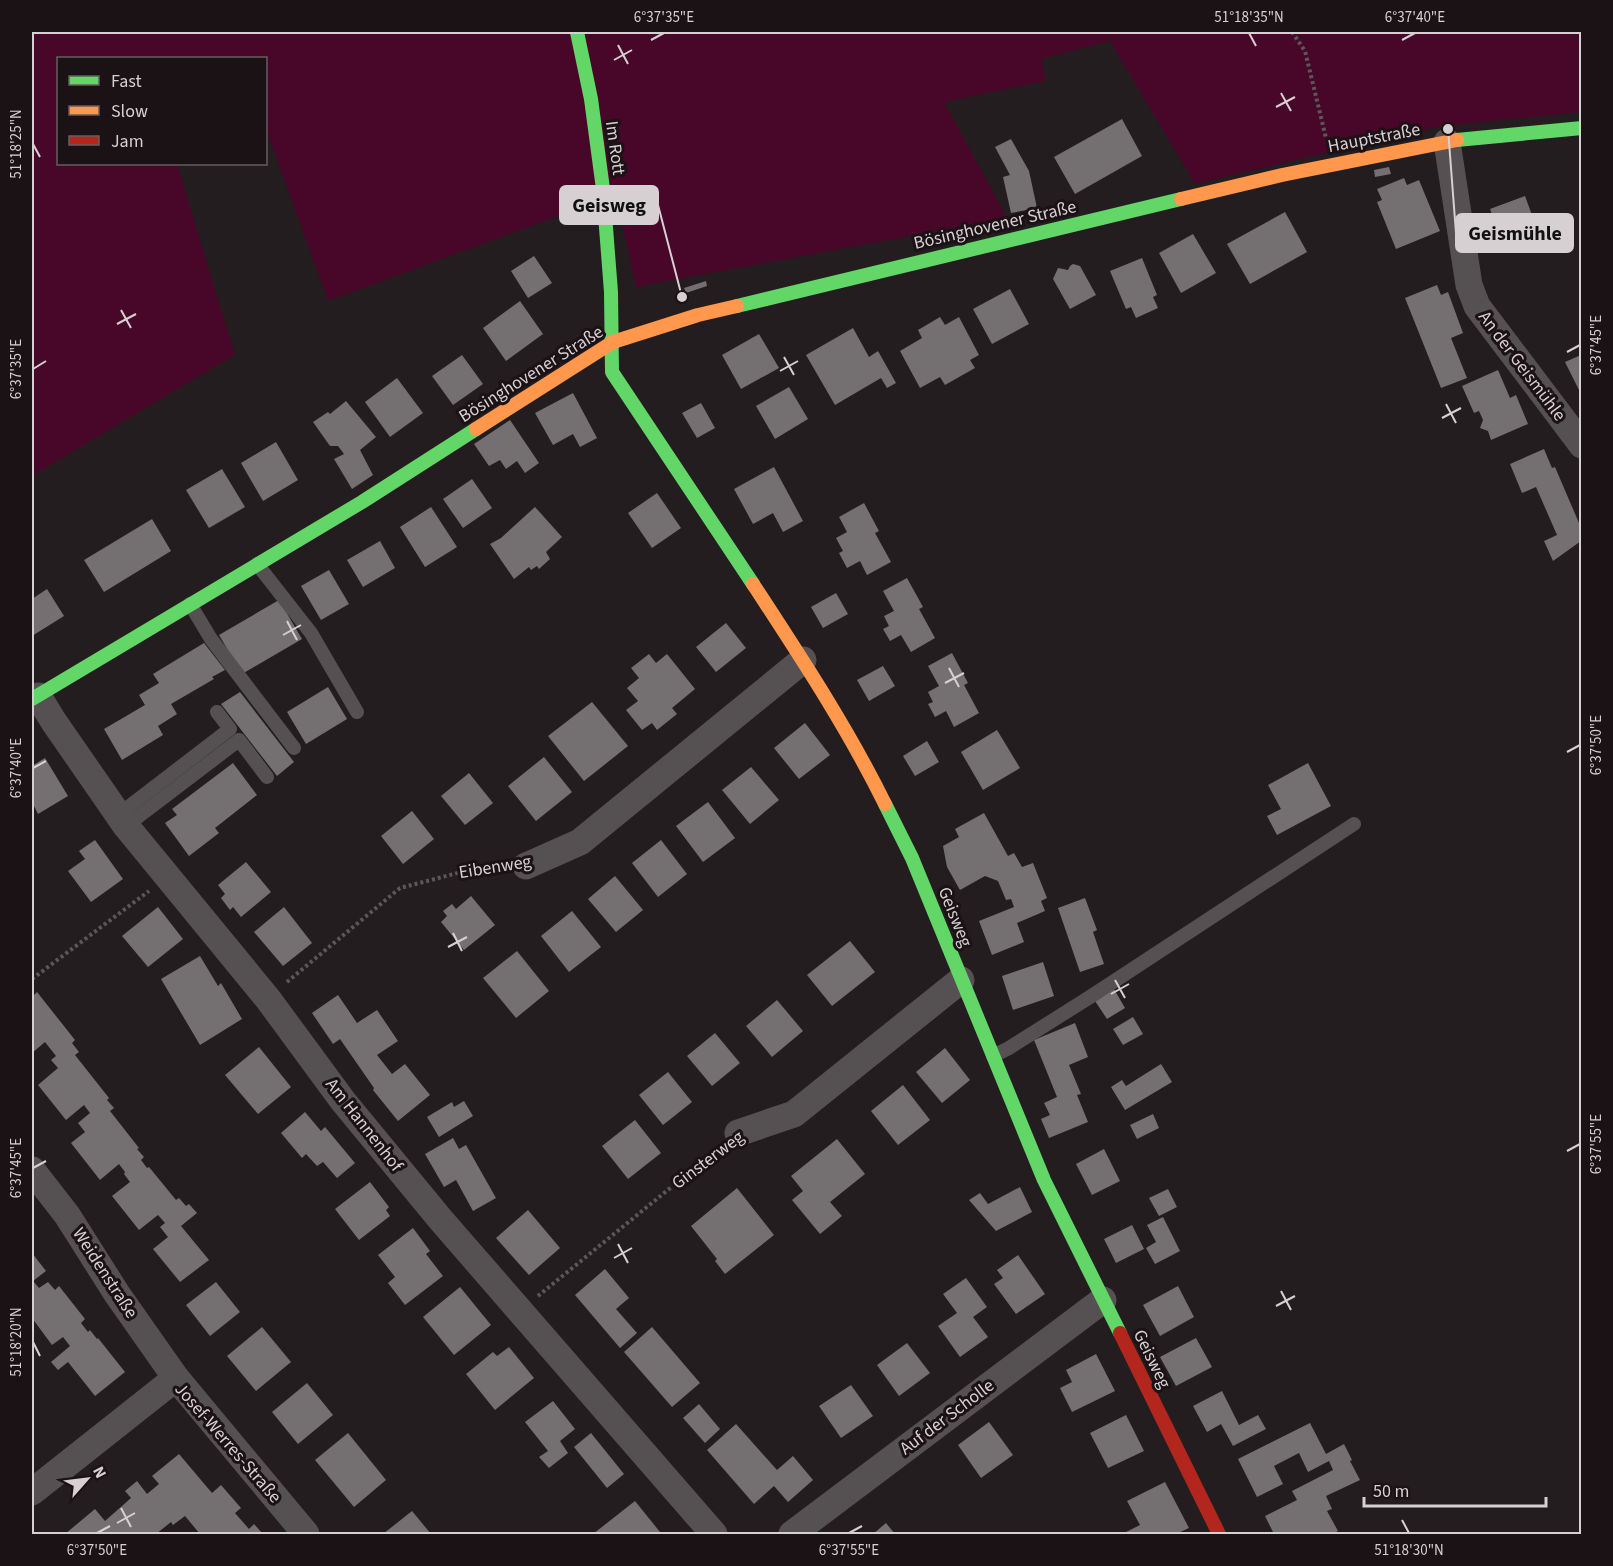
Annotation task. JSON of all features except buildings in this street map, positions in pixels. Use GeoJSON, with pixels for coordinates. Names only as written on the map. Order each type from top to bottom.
{"type":"FeatureCollection","features":[{"type":"Feature","properties":{"kind":"street","name":"Im Rott"},"geometry":{"type":"LineString","coordinates":[[577,32],[600,153],[611,277],[613,342]]}},
{"type":"Feature","properties":{"kind":"street","name":"Hauptstraße"},"geometry":{"type":"LineString","coordinates":[[1281,175],[1447,142],[1581,128]]}},
{"type":"Feature","properties":{"kind":"street","name":"An der Geismühle"},"geometry":{"type":"LineString","coordinates":[[1447,142],[1469,285],[1477,306],[1581,445]]}},
{"type":"Feature","properties":{"kind":"street","name":"Bösinghovener Straße"},"geometry":{"type":"LineString","coordinates":[[35,698],[362,502],[613,342],[698,315],[1281,175]]}},
{"type":"Feature","properties":{"kind":"street","name":"Geisweg"},"geometry":{"type":"LineString","coordinates":[[613,342],[612,372],[803,660],[864,763],[912,858],[1044,1180],[1219,1534]]}},
{"type":"Feature","properties":{"kind":"street","name":"Eibenweg"},"geometry":{"type":"LineString","coordinates":[[526,866],[580,842],[803,660]]}},
{"type":"Feature","properties":{"kind":"street","name":"Am Hannenhof"},"geometry":{"type":"LineString","coordinates":[[35,698],[122,820],[268,999],[358,1119],[441,1220],[714,1534]]}},
{"type":"Feature","properties":{"kind":"street","name":"Ginsterweg"},"geometry":{"type":"LineString","coordinates":[[738,1133],[794,1114],[962,980]]}},
{"type":"Feature","properties":{"kind":"street","name":"Weidenstraße"},"geometry":{"type":"LineString","coordinates":[[32,1170],[68,1215],[117,1294],[176,1378]]}},
{"type":"Feature","properties":{"kind":"street","name":"Auf der Scholle"},"geometry":{"type":"LineString","coordinates":[[792,1534],[1103,1300]]}},
{"type":"Feature","properties":{"kind":"street","name":"Josef-Werres-Straße"},"geometry":{"type":"LineString","coordinates":[[32,1492],[176,1378],[306,1534]]}},
{"type":"Feature","properties":{"kind":"lane"},"geometry":{"type":"LineString","coordinates":[[257,564],[311,633],[357,712]]}},
{"type":"Feature","properties":{"kind":"lane"},"geometry":{"type":"LineString","coordinates":[[190,604],[211,639],[294,748]]}},
{"type":"Feature","properties":{"kind":"lane"},"geometry":{"type":"LineString","coordinates":[[122,820],[230,729],[217,712]]}},
{"type":"Feature","properties":{"kind":"lane"},"geometry":{"type":"LineString","coordinates":[[122,820],[239,740],[267,777]]}},
{"type":"Feature","properties":{"kind":"lane"},"geometry":{"type":"LineString","coordinates":[[993,1056],[1090,997],[1354,824]]}},
{"type":"Feature","properties":{"kind":"path"},"geometry":{"type":"LineString","coordinates":[[1292,32],[1305,51],[1333,165]]}},
{"type":"Feature","properties":{"kind":"path","name":"Eibenweg"},"geometry":{"type":"LineString","coordinates":[[268,999],[400,888],[477,868],[526,866]]}},
{"type":"Feature","properties":{"kind":"path"},"geometry":{"type":"LineString","coordinates":[[32,979],[168,877]]}},
{"type":"Feature","properties":{"kind":"path","name":"Ginsterweg"},"geometry":{"type":"LineString","coordinates":[[520,1311],[738,1133]]}},
{"type":"Feature","properties":{"kind":"shaded area"},"geometry":{"type":"Polygon","coordinates":[[[32,32],[1581,32],[1581,112],[1437,127],[1195,184],[1110,41],[1041,59],[1046,81],[944,102],[1007,218],[636,287],[616,195],[328,301],[267,132],[267,57],[57,57],[57,165],[177,165],[235,355],[32,476],[32,32]]]}},
{"type":"Feature","properties":{"kind":"traffic: fast"},"geometry":{"type":"LineString","coordinates":[[577,32],[591,99],[603,189],[611,292],[612,372],[753,584]]}},
{"type":"Feature","properties":{"kind":"traffic: fast"},"geometry":{"type":"LineString","coordinates":[[1457,140],[1582,128]]}},
{"type":"Feature","properties":{"kind":"traffic: fast"},"geometry":{"type":"LineString","coordinates":[[737,306],[1181,199]]}},
{"type":"Feature","properties":{"kind":"traffic: fast"},"geometry":{"type":"LineString","coordinates":[[32,699],[362,502],[476,429]]}},
{"type":"Feature","properties":{"kind":"traffic: fast"},"geometry":{"type":"LineString","coordinates":[[885,804],[912,858],[1044,1180],[1120,1333]]}},
{"type":"Feature","properties":{"kind":"traffic: slow"},"geometry":{"type":"LineString","coordinates":[[1181,199],[1282,175],[1457,140]]}},
{"type":"Feature","properties":{"kind":"traffic: slow"},"geometry":{"type":"LineString","coordinates":[[476,429],[613,342],[698,315],[737,306]]}},
{"type":"Feature","properties":{"kind":"traffic: slow"},"geometry":{"type":"LineString","coordinates":[[753,584],[839,720],[885,804]]}},
{"type":"Feature","properties":{"kind":"traffic: jam"},"geometry":{"type":"LineString","coordinates":[[1120,1333],[1219,1534]]}},
{"type":"Feature","properties":{"kind":"place","name":"Geismühle"},"geometry":{"type":"Point","coordinates":[1448,129]}},
{"type":"Feature","properties":{"kind":"place","name":"Geisweg"},"geometry":{"type":"Point","coordinates":[682,297]}}]}
